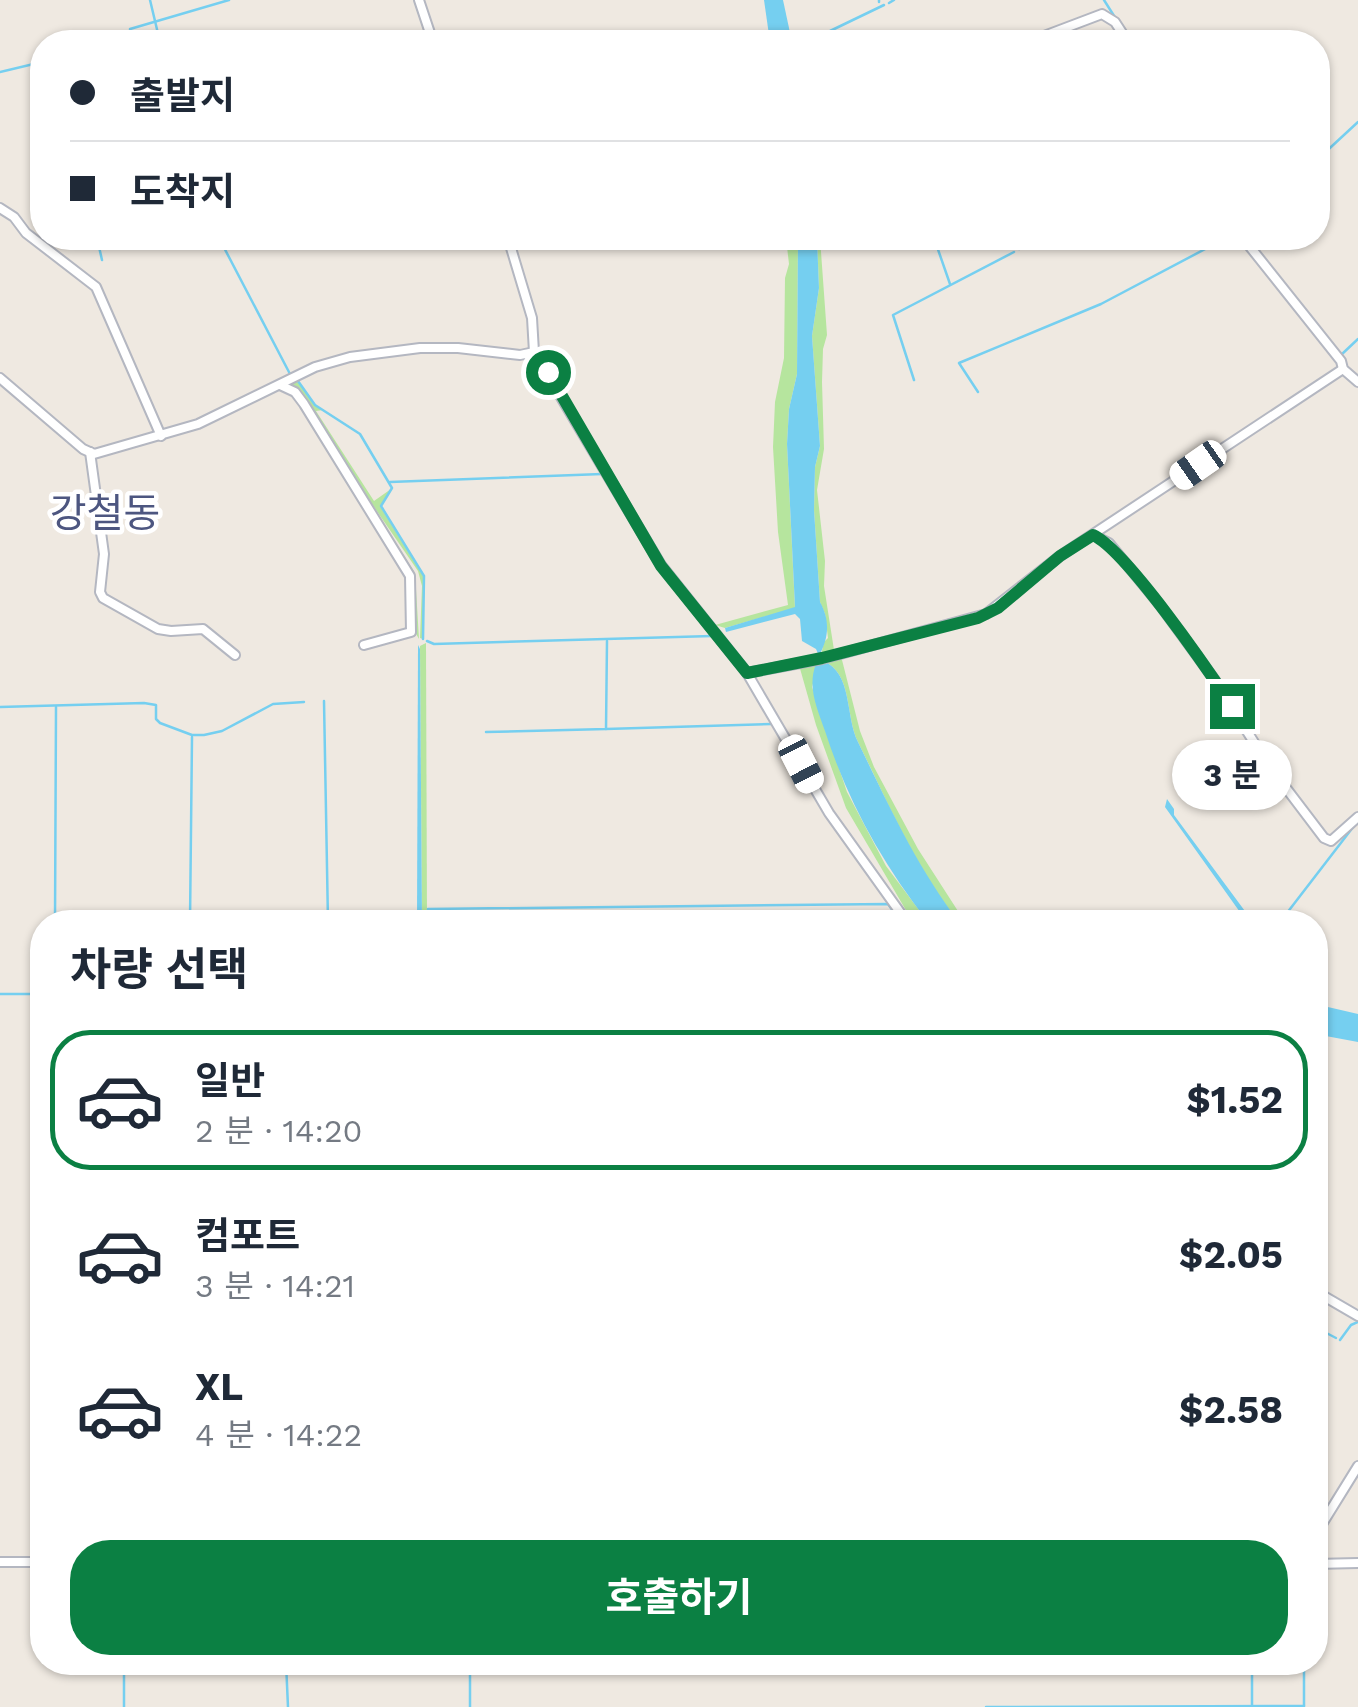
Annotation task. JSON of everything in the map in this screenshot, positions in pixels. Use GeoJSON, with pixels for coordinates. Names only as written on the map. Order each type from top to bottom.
{"type":"FeatureCollection","features":[{"type":"Feature","properties":{"kind":"street"},"geometry":{"type":"LineString","coordinates":[[419,0],[430,30]]}},
{"type":"Feature","properties":{"kind":"street"},"geometry":{"type":"LineString","coordinates":[[1060,30],[1102,14],[1120,30]]}},
{"type":"Feature","properties":{"kind":"street"},"geometry":{"type":"LineString","coordinates":[[0,208],[30,234]]}},
{"type":"Feature","properties":{"kind":"street"},"geometry":{"type":"LineString","coordinates":[[48,250],[96,287],[161,436]]}},
{"type":"Feature","properties":{"kind":"street"},"geometry":{"type":"LineString","coordinates":[[512,250],[530,308],[534,352],[661,566],[747,673],[829,812],[898,910]]}},
{"type":"Feature","properties":{"kind":"street"},"geometry":{"type":"LineString","coordinates":[[1253,250],[1341,361],[1343,369],[1358,382]]}},
{"type":"Feature","properties":{"kind":"street"},"geometry":{"type":"LineString","coordinates":[[0,378],[90,452],[110,452],[198,424],[329,362],[366,354],[438,348],[520,355],[534,352]]}},
{"type":"Feature","properties":{"kind":"street"},"geometry":{"type":"LineString","coordinates":[[747,673],[978,618],[998,608],[1060,556],[1343,369]]}},
{"type":"Feature","properties":{"kind":"street"},"geometry":{"type":"LineString","coordinates":[[278,384],[296,392],[413,584],[411,632],[364,645]]}},
{"type":"Feature","properties":{"kind":"street"},"geometry":{"type":"LineString","coordinates":[[90,452],[104,554],[100,592],[103,598],[158,629],[203,628],[235,655]]}},
{"type":"Feature","properties":{"kind":"street"},"geometry":{"type":"LineString","coordinates":[[1093,535],[1108,544],[1160,606],[1214,679],[1267,764],[1324,838],[1332,841],[1339,837],[1358,817]]}},
{"type":"Feature","properties":{"kind":"street"},"geometry":{"type":"LineString","coordinates":[[1328,1299],[1358,1316]]}},
{"type":"Feature","properties":{"kind":"street"},"geometry":{"type":"LineString","coordinates":[[1328,1514],[1358,1466]]}},
{"type":"Feature","properties":{"kind":"street"},"geometry":{"type":"LineString","coordinates":[[0,1562],[30,1562]]}},
{"type":"Feature","properties":{"kind":"street"},"geometry":{"type":"LineString","coordinates":[[1328,1564],[1358,1563]]}},
{"type":"Feature","properties":{"kind":"green space"},"geometry":{"type":"Polygon","coordinates":[[[787,250],[798,250],[797,374],[787,444],[795,608],[725,628],[715,625],[788,605],[778,532],[773,447],[775,402],[784,358],[785,278],[787,250]]]}},
{"type":"Feature","properties":{"kind":"green space"},"geometry":{"type":"Polygon","coordinates":[[[817,250],[821,250],[827,335],[822,382],[824,449],[817,490],[824,586],[834,650],[821,655],[828,638],[820,602],[814,510],[815,467],[820,446],[812,336],[819,288],[817,250]]]}},
{"type":"Feature","properties":{"kind":"green space"},"geometry":{"type":"Polygon","coordinates":[[[295,378],[323,410],[316,411],[374,501],[391,489],[380,506],[423,576],[423,639],[418,571],[363,491],[415,573],[419,639],[415,632],[413,575],[299,393],[282,383],[295,378]]]}},
{"type":"Feature","properties":{"kind":"green space"},"geometry":{"type":"Polygon","coordinates":[[[426,643],[427,910],[422,910],[420,646],[426,643]]]}},
{"type":"Feature","properties":{"kind":"green space"},"geometry":{"type":"Polygon","coordinates":[[[841,656],[860,731],[874,767],[918,849],[957,910],[950,910],[916,858],[858,742],[844,685],[833,667],[823,661],[841,656]]]}},
{"type":"Feature","properties":{"kind":"green space"},"geometry":{"type":"Polygon","coordinates":[[[819,662],[812,687],[847,792],[886,866],[919,910],[906,910],[846,808],[799,665],[819,662]]]}},
{"type":"Feature","properties":{"kind":"water"},"geometry":{"type":"Polygon","coordinates":[[[764,0],[783,0],[789,30],[768,30],[764,0]]]}},
{"type":"Feature","properties":{"kind":"water"},"geometry":{"type":"Polygon","coordinates":[[[798,250],[817,250],[819,288],[812,336],[820,446],[815,467],[814,510],[820,602],[827,630],[819,656],[816,649],[802,641],[800,619],[795,614],[726,632],[725,628],[795,607],[787,444],[797,374],[798,250]]]}},
{"type":"Feature","properties":{"kind":"water"},"geometry":{"type":"Polygon","coordinates":[[[418,645],[422,910],[417,910],[418,645]]]}},
{"type":"Feature","properties":{"kind":"water"},"geometry":{"type":"Polygon","coordinates":[[[823,661],[839,675],[858,742],[904,835],[951,910],[919,910],[868,831],[844,782],[816,706],[816,664],[823,661]]]}},
{"type":"Feature","properties":{"kind":"water"},"geometry":{"type":"Polygon","coordinates":[[[1167,799],[1174,815],[1244,910],[1238,910],[1165,807],[1167,799]]]}},
{"type":"Feature","properties":{"kind":"water"},"geometry":{"type":"Polygon","coordinates":[[[1328,1007],[1358,1014],[1358,1042],[1328,1036],[1328,1007]]]}},
{"type":"Feature","properties":{"kind":"waterway"},"geometry":{"type":"LineString","coordinates":[[150,0],[157,30]]}},
{"type":"Feature","properties":{"kind":"waterway"},"geometry":{"type":"LineString","coordinates":[[130,30],[229,0]]}},
{"type":"Feature","properties":{"kind":"waterway"},"geometry":{"type":"LineString","coordinates":[[889,3],[894,0]]}},
{"type":"Feature","properties":{"kind":"waterway"},"geometry":{"type":"LineString","coordinates":[[1104,0],[1116,19]]}},
{"type":"Feature","properties":{"kind":"waterway"},"geometry":{"type":"LineString","coordinates":[[832,30],[884,5]]}},
{"type":"Feature","properties":{"kind":"waterway"},"geometry":{"type":"LineString","coordinates":[[0,72],[30,65]]}},
{"type":"Feature","properties":{"kind":"waterway"},"geometry":{"type":"LineString","coordinates":[[1330,148],[1358,122]]}},
{"type":"Feature","properties":{"kind":"waterway"},"geometry":{"type":"LineString","coordinates":[[100,250],[102,260]]}},
{"type":"Feature","properties":{"kind":"waterway"},"geometry":{"type":"LineString","coordinates":[[225,250],[290,374]]}},
{"type":"Feature","properties":{"kind":"waterway"},"geometry":{"type":"LineString","coordinates":[[938,250],[950,284]]}},
{"type":"Feature","properties":{"kind":"waterway"},"geometry":{"type":"LineString","coordinates":[[978,392],[959,363],[1101,304],[1203,250]]}},
{"type":"Feature","properties":{"kind":"waterway"},"geometry":{"type":"LineString","coordinates":[[914,380],[893,315],[1014,252]]}},
{"type":"Feature","properties":{"kind":"waterway"},"geometry":{"type":"LineString","coordinates":[[1341,355],[1358,339]]}},
{"type":"Feature","properties":{"kind":"waterway"},"geometry":{"type":"LineString","coordinates":[[298,381],[315,405],[360,434],[392,488],[381,506],[424,576],[423,639]]}},
{"type":"Feature","properties":{"kind":"waterway"},"geometry":{"type":"LineString","coordinates":[[390,482],[602,474]]}},
{"type":"Feature","properties":{"kind":"waterway"},"geometry":{"type":"LineString","coordinates":[[427,641],[434,644],[712,636]]}},
{"type":"Feature","properties":{"kind":"waterway"},"geometry":{"type":"LineString","coordinates":[[486,732],[606,729],[607,641]]}},
{"type":"Feature","properties":{"kind":"waterway"},"geometry":{"type":"LineString","coordinates":[[324,701],[328,910]]}},
{"type":"Feature","properties":{"kind":"waterway"},"geometry":{"type":"LineString","coordinates":[[0,707],[144,703],[156,705],[156,719],[160,723],[192,735],[204,735],[222,731],[273,704],[304,702]]}},
{"type":"Feature","properties":{"kind":"waterway"},"geometry":{"type":"LineString","coordinates":[[55,910],[56,707]]}},
{"type":"Feature","properties":{"kind":"waterway"},"geometry":{"type":"LineString","coordinates":[[606,729],[771,724]]}},
{"type":"Feature","properties":{"kind":"waterway"},"geometry":{"type":"LineString","coordinates":[[190,910],[192,737]]}},
{"type":"Feature","properties":{"kind":"waterway"},"geometry":{"type":"LineString","coordinates":[[1289,910],[1357,822]]}},
{"type":"Feature","properties":{"kind":"waterway"},"geometry":{"type":"LineString","coordinates":[[428,909],[888,904],[892,910]]}},
{"type":"Feature","properties":{"kind":"waterway"},"geometry":{"type":"LineString","coordinates":[[0,994],[30,994]]}},
{"type":"Feature","properties":{"kind":"waterway"},"geometry":{"type":"LineString","coordinates":[[1340,1340],[1358,1322]]}},
{"type":"Feature","properties":{"kind":"waterway"},"geometry":{"type":"LineString","coordinates":[[1328,1334],[1336,1338]]}},
{"type":"Feature","properties":{"kind":"waterway"},"geometry":{"type":"LineString","coordinates":[[124,1675],[124,1707]]}},
{"type":"Feature","properties":{"kind":"waterway"},"geometry":{"type":"LineString","coordinates":[[287,1675],[288,1707]]}},
{"type":"Feature","properties":{"kind":"waterway"},"geometry":{"type":"LineString","coordinates":[[470,1675],[470,1707]]}},
{"type":"Feature","properties":{"kind":"waterway"},"geometry":{"type":"LineString","coordinates":[[1252,1675],[1252,1706]]}},
{"type":"Feature","properties":{"kind":"waterway"},"geometry":{"type":"LineString","coordinates":[[1304,1675],[1304,1706]]}},
{"type":"Feature","properties":{"kind":"waterway"},"geometry":{"type":"LineString","coordinates":[[986,1707],[1304,1706]]}},
{"type":"Feature","properties":{"kind":"district","name":"강철동"},"geometry":{"type":"Point","coordinates":[105,513]}},
{"type":"Feature","properties":{"kind":"route"},"geometry":{"type":"LineString","coordinates":[[548,372],[661,566],[747,673],[978,618],[998,608],[1060,556],[1093,535],[1116,551],[1232,706]]}}]}
